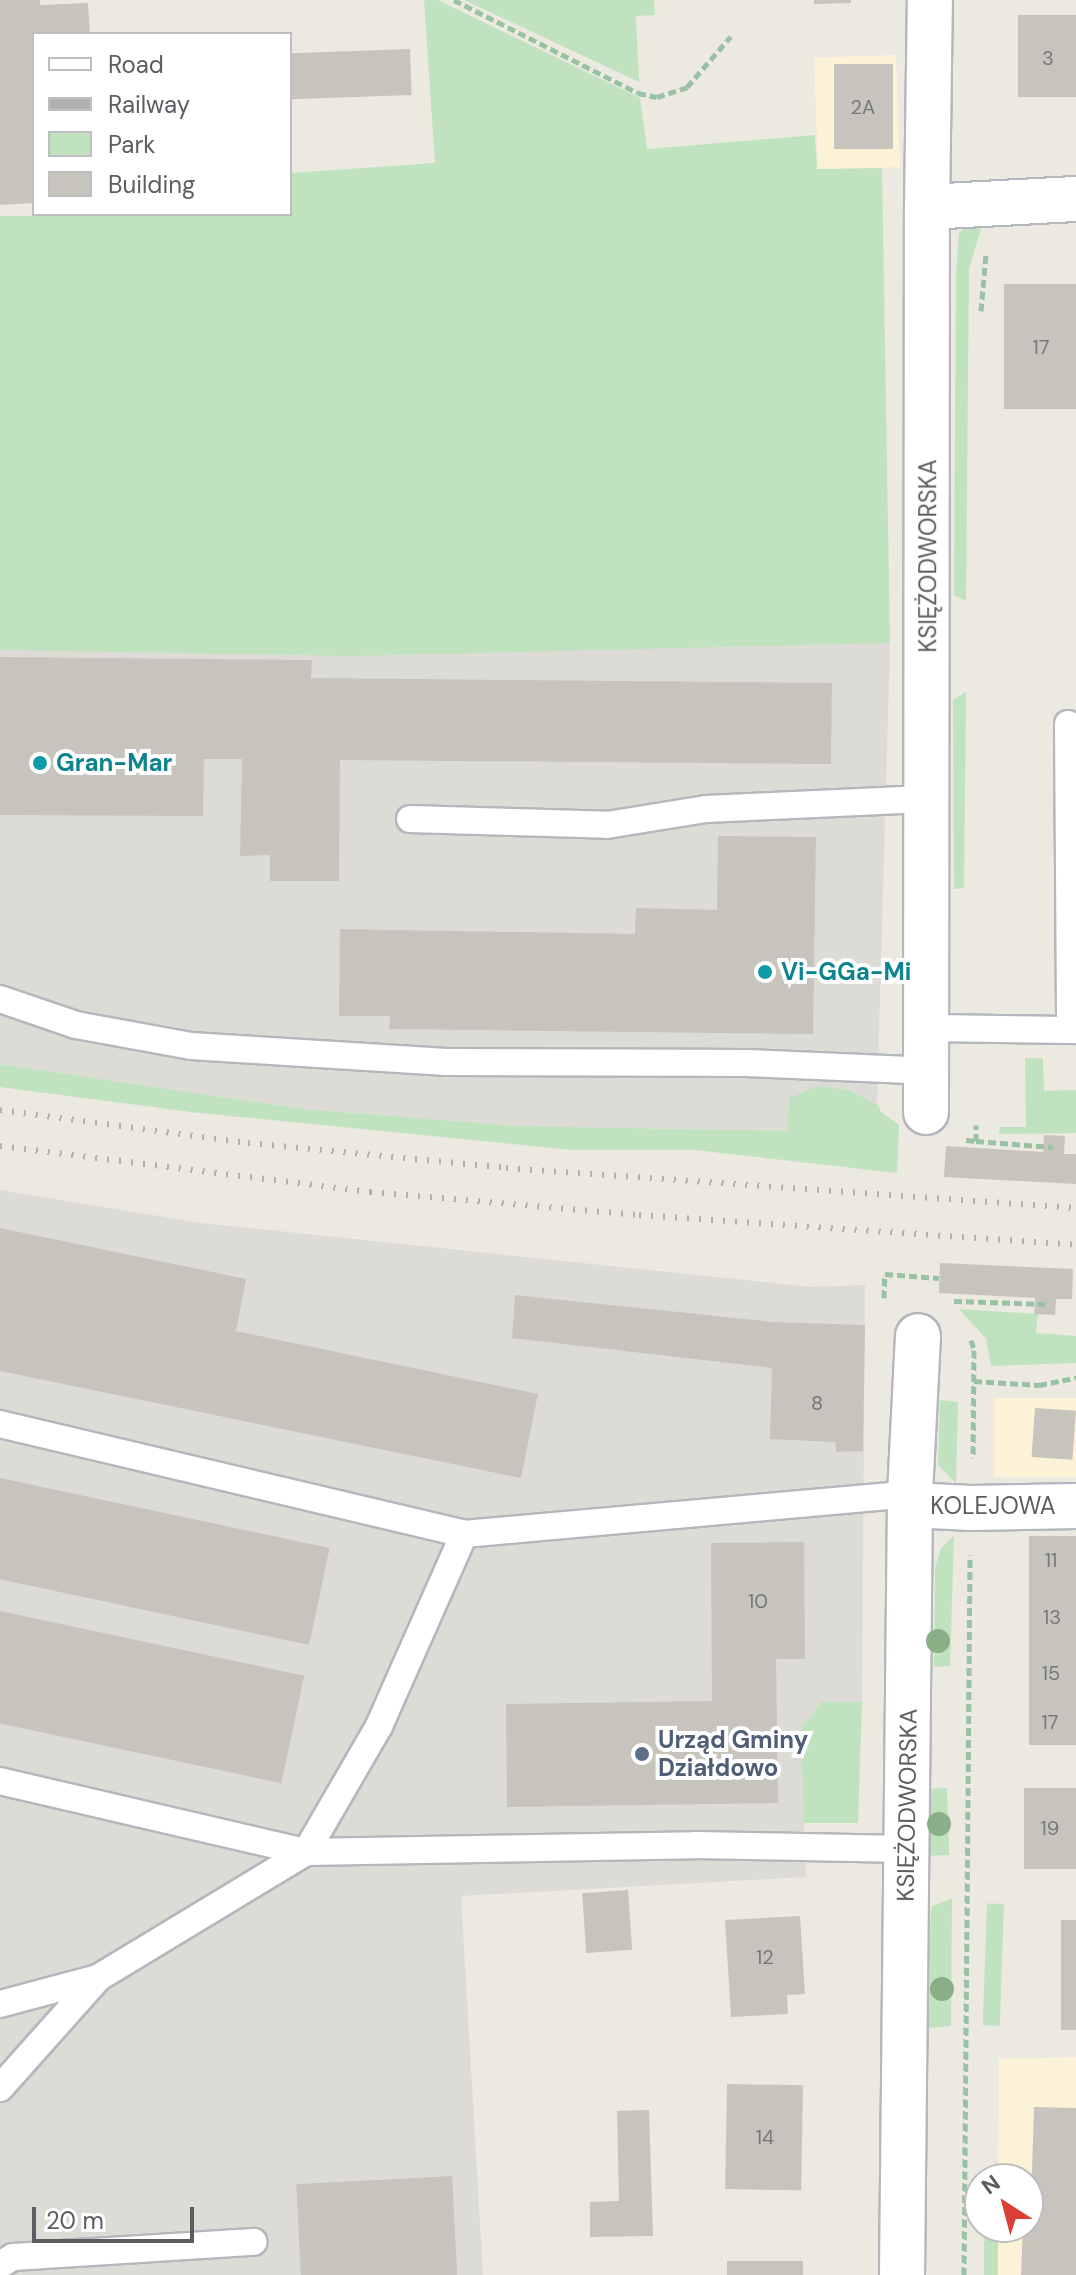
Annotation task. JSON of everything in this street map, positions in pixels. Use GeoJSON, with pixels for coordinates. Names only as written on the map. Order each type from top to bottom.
{"type":"FeatureCollection","features":[{"type":"Feature","properties":{"kind":"street","name":"KSIĘŻODWORSKA"},"geometry":{"type":"LineString","coordinates":[[927,1091],[927,207],[930,0]]}},
{"type":"Feature","properties":{"kind":"street"},"geometry":{"type":"LineString","coordinates":[[927,207],[1076,199]]}},
{"type":"Feature","properties":{"kind":"street","name":"KSIĘŻODWORSKA"},"geometry":{"type":"LineString","coordinates":[[902,2275],[910,1499],[916,1378],[930,1318]]}},
{"type":"Feature","properties":{"kind":"street","name":"KOLEJOWA"},"geometry":{"type":"LineString","coordinates":[[910,1499],[971,1508],[1076,1506]]}},
{"type":"Feature","properties":{"kind":"lane"},"geometry":{"type":"LineString","coordinates":[[927,1028],[1073,1030],[1068,724]]}},
{"type":"Feature","properties":{"kind":"lane"},"geometry":{"type":"LineString","coordinates":[[410,819],[607,825],[706,809],[928,799]]}},
{"type":"Feature","properties":{"kind":"lane"},"geometry":{"type":"LineString","coordinates":[[0,999],[76,1025],[191,1046],[446,1062],[747,1063],[927,1091]]}},
{"type":"Feature","properties":{"kind":"lane"},"geometry":{"type":"LineString","coordinates":[[0,1424],[464,1534],[910,1499]]}},
{"type":"Feature","properties":{"kind":"lane"},"geometry":{"type":"LineString","coordinates":[[0,2004],[98,1978],[306,1852],[379,1726],[464,1534]]}},
{"type":"Feature","properties":{"kind":"lane"},"geometry":{"type":"LineString","coordinates":[[0,1781],[306,1852],[696,1845],[907,1849]]}},
{"type":"Feature","properties":{"kind":"lane"},"geometry":{"type":"LineString","coordinates":[[0,2088],[98,1978]]}},
{"type":"Feature","properties":{"kind":"lane"},"geometry":{"type":"LineString","coordinates":[[0,2265],[13,2257],[254,2242]]}},
{"type":"Feature","properties":{"kind":"path"},"geometry":{"type":"LineString","coordinates":[[454,0],[638,93],[657,97],[687,87],[731,36]]}},
{"type":"Feature","properties":{"kind":"path"},"geometry":{"type":"LineString","coordinates":[[980,316],[985,257],[990,242]]}},
{"type":"Feature","properties":{"kind":"path"},"geometry":{"type":"LineString","coordinates":[[976,1113],[976,1141]]}},
{"type":"Feature","properties":{"kind":"path"},"geometry":{"type":"LineString","coordinates":[[962,1140],[1053,1147]]}},
{"type":"Feature","properties":{"kind":"path"},"geometry":{"type":"LineString","coordinates":[[930,1318],[1045,1304]]}},
{"type":"Feature","properties":{"kind":"path"},"geometry":{"type":"LineString","coordinates":[[916,1378],[1039,1385],[1076,1378]]}},
{"type":"Feature","properties":{"kind":"path"},"geometry":{"type":"LineString","coordinates":[[964,2275],[971,1508]]}},
{"type":"Feature","properties":{"kind":"shaded area"},"geometry":{"type":"Polygon","coordinates":[[[896,55],[900,167],[818,170],[814,58],[896,55]]]}},
{"type":"Feature","properties":{"kind":"shaded area"},"geometry":{"type":"Polygon","coordinates":[[[890,643],[877,1105],[788,1131],[516,1126],[304,1109],[0,1064],[0,649],[890,643]]]}},
{"type":"Feature","properties":{"kind":"shaded area"},"geometry":{"type":"Polygon","coordinates":[[[0,1190],[201,1223],[812,1287],[865,1285],[862,1702],[821,1702],[801,1729],[806,1877],[461,1896],[483,2275],[0,2275],[0,1190]]]}},
{"type":"Feature","properties":{"kind":"shaded area"},"geometry":{"type":"Polygon","coordinates":[[[994,1398],[1076,1398],[1076,1477],[994,1477],[994,1398]]]}},
{"type":"Feature","properties":{"kind":"shaded area"},"geometry":{"type":"Polygon","coordinates":[[[1076,2057],[1076,2275],[998,2275],[998,2243],[1044,2243],[1044,2163],[998,2163],[999,2059],[1076,2057]]]}},
{"type":"Feature","properties":{"kind":"green space"},"geometry":{"type":"Polygon","coordinates":[[[424,0],[438,0],[640,98],[647,149],[815,135],[817,169],[882,168],[890,643],[352,656],[0,650],[0,216],[292,216],[292,173],[435,163],[424,0]]]}},
{"type":"Feature","properties":{"kind":"green space"},"geometry":{"type":"Polygon","coordinates":[[[464,0],[654,0],[655,15],[636,16],[639,82],[464,0]]]}},
{"type":"Feature","properties":{"kind":"green space"},"geometry":{"type":"Polygon","coordinates":[[[979,223],[981,229],[969,269],[966,601],[954,595],[956,275],[959,233],[970,224],[979,223]]]}},
{"type":"Feature","properties":{"kind":"green space"},"geometry":{"type":"Polygon","coordinates":[[[966,692],[964,888],[954,889],[953,700],[966,692]]]}},
{"type":"Feature","properties":{"kind":"green space"},"geometry":{"type":"Polygon","coordinates":[[[1025,1058],[1043,1058],[1044,1091],[1076,1090],[1076,1133],[999,1134],[1000,1127],[1026,1127],[1025,1058]]]}},
{"type":"Feature","properties":{"kind":"green space"},"geometry":{"type":"Polygon","coordinates":[[[0,1064],[304,1109],[516,1126],[788,1131],[789,1098],[818,1086],[849,1090],[878,1105],[881,1112],[899,1125],[897,1173],[695,1150],[572,1150],[191,1112],[0,1087],[0,1064]]]}},
{"type":"Feature","properties":{"kind":"green space"},"geometry":{"type":"Polygon","coordinates":[[[959,1309],[1038,1314],[1036,1333],[1076,1336],[1076,1363],[991,1366],[986,1339],[959,1309]]]}},
{"type":"Feature","properties":{"kind":"green space"},"geometry":{"type":"Polygon","coordinates":[[[940,1400],[958,1402],[956,1483],[938,1465],[940,1400]]]}},
{"type":"Feature","properties":{"kind":"green space"},"geometry":{"type":"Polygon","coordinates":[[[954,1536],[950,1666],[934,1667],[935,1568],[941,1548],[954,1536]]]}},
{"type":"Feature","properties":{"kind":"green space"},"geometry":{"type":"Polygon","coordinates":[[[821,1702],[862,1702],[858,1823],[804,1823],[801,1729],[821,1702]]]}},
{"type":"Feature","properties":{"kind":"green space"},"geometry":{"type":"Polygon","coordinates":[[[947,1788],[949,1855],[929,1856],[927,1789],[947,1788]]]}},
{"type":"Feature","properties":{"kind":"green space"},"geometry":{"type":"Polygon","coordinates":[[[952,1898],[951,2026],[928,2028],[931,1907],[952,1898]]]}},
{"type":"Feature","properties":{"kind":"green space"},"geometry":{"type":"Polygon","coordinates":[[[987,1903],[1004,1904],[1000,2026],[983,2025],[987,1903]]]}},
{"type":"Feature","properties":{"kind":"green space"},"geometry":{"type":"Polygon","coordinates":[[[984,2243],[998,2243],[998,2275],[984,2275],[984,2243]]]}},
{"type":"Feature","properties":{"kind":"building"},"geometry":{"type":"Polygon","coordinates":[[[0,0],[40,0],[40,5],[88,3],[90,32],[32,32],[32,203],[0,205],[0,0]]]}},
{"type":"Feature","properties":{"kind":"building"},"geometry":{"type":"Polygon","coordinates":[[[814,0],[851,0],[851,3],[814,4],[814,0]]]}},
{"type":"Feature","properties":{"kind":"building"},"geometry":{"type":"Polygon","coordinates":[[[1018,15],[1076,15],[1076,97],[1018,97],[1018,15]]]}},
{"type":"Feature","properties":{"kind":"building"},"geometry":{"type":"Polygon","coordinates":[[[410,49],[412,95],[292,99],[292,53],[410,49]]]}},
{"type":"Feature","properties":{"kind":"building"},"geometry":{"type":"Polygon","coordinates":[[[834,64],[893,64],[893,149],[834,149],[834,64]]]}},
{"type":"Feature","properties":{"kind":"building"},"geometry":{"type":"Polygon","coordinates":[[[1004,284],[1076,284],[1076,409],[1004,409],[1004,284]]]}},
{"type":"Feature","properties":{"kind":"building"},"geometry":{"type":"Polygon","coordinates":[[[0,657],[312,660],[311,678],[832,683],[831,764],[340,760],[339,881],[270,881],[270,855],[240,856],[242,759],[204,759],[203,816],[0,815],[0,657]]]}},
{"type":"Feature","properties":{"kind":"building"},"geometry":{"type":"Polygon","coordinates":[[[718,836],[816,837],[813,1034],[389,1029],[390,1016],[339,1016],[340,929],[635,934],[636,908],[717,910],[718,836]]]}},
{"type":"Feature","properties":{"kind":"building"},"geometry":{"type":"Polygon","coordinates":[[[1044,1135],[1065,1136],[1064,1154],[1076,1154],[1076,1184],[944,1177],[946,1146],[1043,1152],[1044,1135]]]}},
{"type":"Feature","properties":{"kind":"building"},"geometry":{"type":"Polygon","coordinates":[[[0,1228],[246,1279],[236,1331],[538,1394],[521,1478],[0,1371],[0,1228]]]}},
{"type":"Feature","properties":{"kind":"building"},"geometry":{"type":"Polygon","coordinates":[[[940,1263],[1073,1269],[1072,1299],[1056,1299],[1055,1315],[1034,1314],[1035,1298],[939,1293],[940,1263]]]}},
{"type":"Feature","properties":{"kind":"building"},"geometry":{"type":"Polygon","coordinates":[[[515,1295],[773,1322],[865,1325],[863,1451],[836,1452],[835,1442],[770,1439],[772,1368],[512,1338],[515,1295]]]}},
{"type":"Feature","properties":{"kind":"building"},"geometry":{"type":"Polygon","coordinates":[[[1035,1408],[1076,1411],[1072,1460],[1032,1457],[1035,1408]]]}},
{"type":"Feature","properties":{"kind":"building"},"geometry":{"type":"Polygon","coordinates":[[[0,1478],[330,1548],[309,1645],[0,1579],[0,1478]]]}},
{"type":"Feature","properties":{"kind":"building"},"geometry":{"type":"Polygon","coordinates":[[[1029,1536],[1076,1536],[1076,1745],[1029,1745],[1029,1536]]]}},
{"type":"Feature","properties":{"kind":"building","name":"Urząd Gminy Działdowo"},"geometry":{"type":"Polygon","coordinates":[[[804,1542],[805,1659],[776,1659],[778,1803],[507,1807],[506,1704],[712,1701],[711,1543],[804,1542]]]}},
{"type":"Feature","properties":{"kind":"building"},"geometry":{"type":"Polygon","coordinates":[[[0,1611],[304,1676],[281,1783],[0,1723],[0,1611]]]}},
{"type":"Feature","properties":{"kind":"building"},"geometry":{"type":"Polygon","coordinates":[[[1024,1788],[1076,1788],[1076,1869],[1024,1869],[1024,1788]]]}},
{"type":"Feature","properties":{"kind":"building"},"geometry":{"type":"Polygon","coordinates":[[[628,1890],[632,1950],[586,1953],[582,1893],[628,1890]]]}},
{"type":"Feature","properties":{"kind":"building"},"geometry":{"type":"Polygon","coordinates":[[[800,1916],[805,1994],[787,1995],[788,2014],[731,2017],[725,1920],[800,1916]]]}},
{"type":"Feature","properties":{"kind":"building"},"geometry":{"type":"Polygon","coordinates":[[[1061,1920],[1076,1920],[1076,2030],[1061,2030],[1061,1920]]]}},
{"type":"Feature","properties":{"kind":"building"},"geometry":{"type":"Polygon","coordinates":[[[727,2084],[803,2085],[801,2190],[725,2189],[727,2084]]]}},
{"type":"Feature","properties":{"kind":"building"},"geometry":{"type":"Polygon","coordinates":[[[1034,2107],[1076,2108],[1076,2275],[1021,2275],[1022,2243],[1044,2243],[1044,2163],[1032,2163],[1034,2107]]]}},
{"type":"Feature","properties":{"kind":"building"},"geometry":{"type":"Polygon","coordinates":[[[649,2110],[653,2236],[590,2237],[590,2202],[619,2201],[617,2111],[649,2110]]]}},
{"type":"Feature","properties":{"kind":"building"},"geometry":{"type":"Polygon","coordinates":[[[452,2176],[457,2275],[301,2275],[296,2184],[452,2176]]]}},
{"type":"Feature","properties":{"kind":"building"},"geometry":{"type":"Polygon","coordinates":[[[727,2261],[803,2261],[803,2275],[727,2275],[727,2261]]]}},
{"type":"Feature","properties":{"kind":"railway"},"geometry":{"type":"LineString","coordinates":[[0,1110],[248,1143],[506,1168],[1076,1208]]}},
{"type":"Feature","properties":{"kind":"railway"},"geometry":{"type":"LineString","coordinates":[[0,1146],[370,1192],[639,1215],[1076,1245]]}},
{"type":"Feature","properties":{"kind":"place","name":"Gran-Mar"},"geometry":{"type":"Point","coordinates":[40,763]}},
{"type":"Feature","properties":{"kind":"place","name":"Vi-GGa-Mi"},"geometry":{"type":"Point","coordinates":[765,972]}},
{"type":"Feature","properties":{"kind":"place","name":"Urząd Gminy Działdowo"},"geometry":{"type":"Point","coordinates":[642,1754]}}]}
